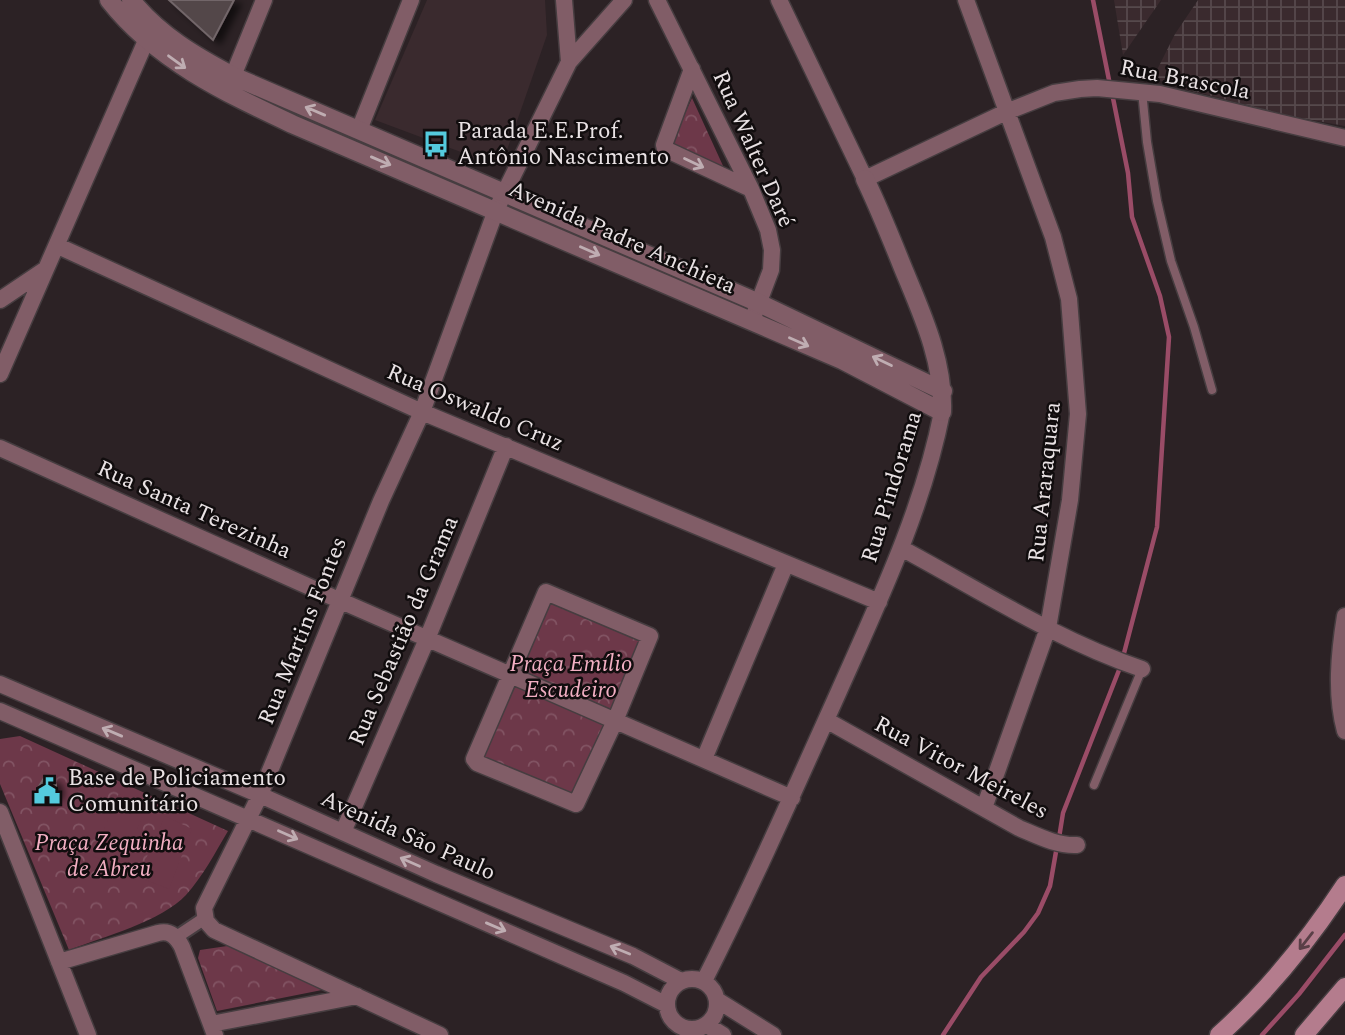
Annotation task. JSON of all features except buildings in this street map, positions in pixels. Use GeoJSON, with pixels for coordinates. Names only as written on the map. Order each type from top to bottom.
{"type":"FeatureCollection","features":[{"type":"Feature","properties":{"kind":"main road"},"geometry":{"type":"LineString","coordinates":[[1219,1035],[1277,976],[1309,938],[1345,885]]}},
{"type":"Feature","properties":{"kind":"main road"},"geometry":{"type":"LineString","coordinates":[[1304,1035],[1345,987]]}},
{"type":"Feature","properties":{"kind":"street","name":"Avenida Padre Anchieta"},"geometry":{"type":"LineString","coordinates":[[109,0],[149,32],[190,72],[292,124],[759,303],[943,391]]}},
{"type":"Feature","properties":{"kind":"street","name":"Avenida Padre Anchieta"},"geometry":{"type":"LineString","coordinates":[[131,0],[149,32],[233,76],[359,130],[500,202],[751,321],[842,360],[942,412]]}},
{"type":"Feature","properties":{"kind":"street"},"geometry":{"type":"LineString","coordinates":[[233,76],[264,0]]}},
{"type":"Feature","properties":{"kind":"street"},"geometry":{"type":"LineString","coordinates":[[359,130],[411,0]]}},
{"type":"Feature","properties":{"kind":"street"},"geometry":{"type":"LineString","coordinates":[[565,0],[569,62]]}},
{"type":"Feature","properties":{"kind":"street","name":"Rua Martins Fontes"},"geometry":{"type":"LineString","coordinates":[[205,918],[207,898],[260,795],[381,501],[422,412],[500,202],[569,62],[624,0]]}},
{"type":"Feature","properties":{"kind":"street","name":"Rua Walter Daré"},"geometry":{"type":"LineString","coordinates":[[657,0],[751,189],[768,230],[772,250],[771,270],[751,321]]}},
{"type":"Feature","properties":{"kind":"street","name":"Rua Pindorama"},"geometry":{"type":"LineString","coordinates":[[704,981],[792,798],[879,602],[901,548],[931,459],[942,412],[943,391],[936,356],[923,318],[865,179],[779,0]]}},
{"type":"Feature","properties":{"kind":"street","name":"Rua Araraquara"},"geometry":{"type":"LineString","coordinates":[[966,0],[1053,237],[1069,299],[1078,414],[1070,500],[1048,628],[984,808]]}},
{"type":"Feature","properties":{"kind":"street"},"geometry":{"type":"LineString","coordinates":[[0,374],[149,32]]}},
{"type":"Feature","properties":{"kind":"street"},"geometry":{"type":"LineString","coordinates":[[692,69],[664,145],[665,149],[751,189]]}},
{"type":"Feature","properties":{"kind":"street","name":"Rua Brascola"},"geometry":{"type":"LineString","coordinates":[[865,179],[1006,112],[1054,93],[1097,88],[1142,92],[1345,138]]}},
{"type":"Feature","properties":{"kind":"street","name":"Rua Oswaldo Cruz"},"geometry":{"type":"LineString","coordinates":[[58,246],[422,412],[879,602]]}},
{"type":"Feature","properties":{"kind":"street"},"geometry":{"type":"LineString","coordinates":[[0,300],[48,267]]}},
{"type":"Feature","properties":{"kind":"street","name":"Rua Sebastião da Grama"},"geometry":{"type":"LineString","coordinates":[[343,832],[427,639],[506,446]]}},
{"type":"Feature","properties":{"kind":"street","name":"Rua Santa Terezinha"},"geometry":{"type":"LineString","coordinates":[[0,448],[341,601],[792,798]]}},
{"type":"Feature","properties":{"kind":"street"},"geometry":{"type":"LineString","coordinates":[[901,548],[1048,628],[1105,655],[1138,667]]}},
{"type":"Feature","properties":{"kind":"street"},"geometry":{"type":"LineString","coordinates":[[704,759],[786,564]]}},
{"type":"Feature","properties":{"kind":"street"},"geometry":{"type":"LineString","coordinates":[[546,592],[649,635],[615,721],[576,804],[477,763],[474,759],[510,674],[546,592]]}},
{"type":"Feature","properties":{"kind":"street"},"geometry":{"type":"LineString","coordinates":[[1345,616],[1339,686],[1341,718],[1345,731]]}},
{"type":"Feature","properties":{"kind":"street","name":"Avenida São Paulo"},"geometry":{"type":"LineString","coordinates":[[0,684],[471,889],[633,956],[681,981]]}},
{"type":"Feature","properties":{"kind":"street","name":"Avenida São Paulo"},"geometry":{"type":"LineString","coordinates":[[2,715],[249,818],[624,983],[667,1005]]}},
{"type":"Feature","properties":{"kind":"street","name":"Rua Vitor Meireles"},"geometry":{"type":"LineString","coordinates":[[826,720],[1019,828],[1072,846]]}},
{"type":"Feature","properties":{"kind":"street"},"geometry":{"type":"LineString","coordinates":[[146,774],[154,750]]}},
{"type":"Feature","properties":{"kind":"street"},"geometry":{"type":"LineString","coordinates":[[0,812],[88,1035]]}},
{"type":"Feature","properties":{"kind":"street"},"geometry":{"type":"LineString","coordinates":[[461,912],[471,889]]}},
{"type":"Feature","properties":{"kind":"street"},"geometry":{"type":"LineString","coordinates":[[176,938],[205,918],[218,932],[440,1035]]}},
{"type":"Feature","properties":{"kind":"street"},"geometry":{"type":"LineString","coordinates":[[60,962],[161,932],[168,933],[176,938],[182,947],[213,1029],[316,1003],[357,996]]}},
{"type":"Feature","properties":{"kind":"street"},"geometry":{"type":"LineString","coordinates":[[692,978],[704,981],[713,989],[717,1010],[707,1024],[679,1030],[667,1005],[672,988],[681,981],[692,978]]}},
{"type":"Feature","properties":{"kind":"street"},"geometry":{"type":"LineString","coordinates":[[316,1003],[330,993],[332,986]]}},
{"type":"Feature","properties":{"kind":"street"},"geometry":{"type":"LineString","coordinates":[[717,1000],[773,1035]]}},
{"type":"Feature","properties":{"kind":"street"},"geometry":{"type":"LineString","coordinates":[[707,1024],[723,1035]]}},
{"type":"Feature","properties":{"kind":"lane"},"geometry":{"type":"LineString","coordinates":[[1142,92],[1157,201],[1171,261],[1212,390]]}},
{"type":"Feature","properties":{"kind":"lane"},"geometry":{"type":"LineString","coordinates":[[1094,785],[1138,667]]}},
{"type":"Feature","properties":{"kind":"shaded area"},"geometry":{"type":"Polygon","coordinates":[[[427,0],[545,0],[547,35],[501,167],[375,120],[427,0]]]}},
{"type":"Feature","properties":{"kind":"shaded area"},"geometry":{"type":"Polygon","coordinates":[[[1114,0],[1161,0],[1123,55],[1114,0]]]}},
{"type":"Feature","properties":{"kind":"shaded area"},"geometry":{"type":"Polygon","coordinates":[[[1198,0],[1345,0],[1345,126],[1295,117],[1188,90],[1153,78],[1175,34],[1198,0]]]}},
{"type":"Feature","properties":{"kind":"green space"},"geometry":{"type":"Polygon","coordinates":[[[692,98],[724,168],[671,144],[692,98]]]}},
{"type":"Feature","properties":{"kind":"green space","name":"Praça Emílio Escudeiro"},"geometry":{"type":"Polygon","coordinates":[[[550,601],[644,640],[572,797],[480,760],[550,601]]]}},
{"type":"Feature","properties":{"kind":"green space","name":"Praça Zequinha de Abreu"},"geometry":{"type":"Polygon","coordinates":[[[20,736],[228,831],[186,895],[162,913],[115,934],[69,950],[0,784],[0,739],[20,736]]]}},
{"type":"Feature","properties":{"kind":"green space"},"geometry":{"type":"Polygon","coordinates":[[[119,793],[147,808],[119,867],[93,856],[119,793]]]}},
{"type":"Feature","properties":{"kind":"green space"},"geometry":{"type":"Polygon","coordinates":[[[165,816],[192,829],[169,889],[138,877],[165,816]]]}},
{"type":"Feature","properties":{"kind":"green space"},"geometry":{"type":"Polygon","coordinates":[[[234,945],[322,990],[217,1011],[198,958],[200,950],[234,945]]]}},
{"type":"Feature","properties":{"kind":"waterway"},"geometry":{"type":"LineString","coordinates":[[1093,0],[1110,85]]}},
{"type":"Feature","properties":{"kind":"waterway"},"geometry":{"type":"LineString","coordinates":[[1112,93],[1128,173],[1132,217],[1160,296],[1169,337],[1157,527],[1123,657]]}},
{"type":"Feature","properties":{"kind":"waterway"},"geometry":{"type":"LineString","coordinates":[[1059,838],[1063,813],[1121,665]]}},
{"type":"Feature","properties":{"kind":"waterway"},"geometry":{"type":"LineString","coordinates":[[943,1035],[981,977],[1024,932],[1038,913],[1050,886],[1057,846]]}},
{"type":"Feature","properties":{"kind":"waterway"},"geometry":{"type":"LineString","coordinates":[[1262,1035],[1299,994],[1345,935]]}},
{"type":"Feature","properties":{"kind":"place","name":"Parada E.E.Prof. Antônio Nascimento"},"geometry":{"type":"Point","coordinates":[436,144]}},
{"type":"Feature","properties":{"kind":"place","name":"Base de Policiamento Comunitário"},"geometry":{"type":"Point","coordinates":[47,791]}}]}
